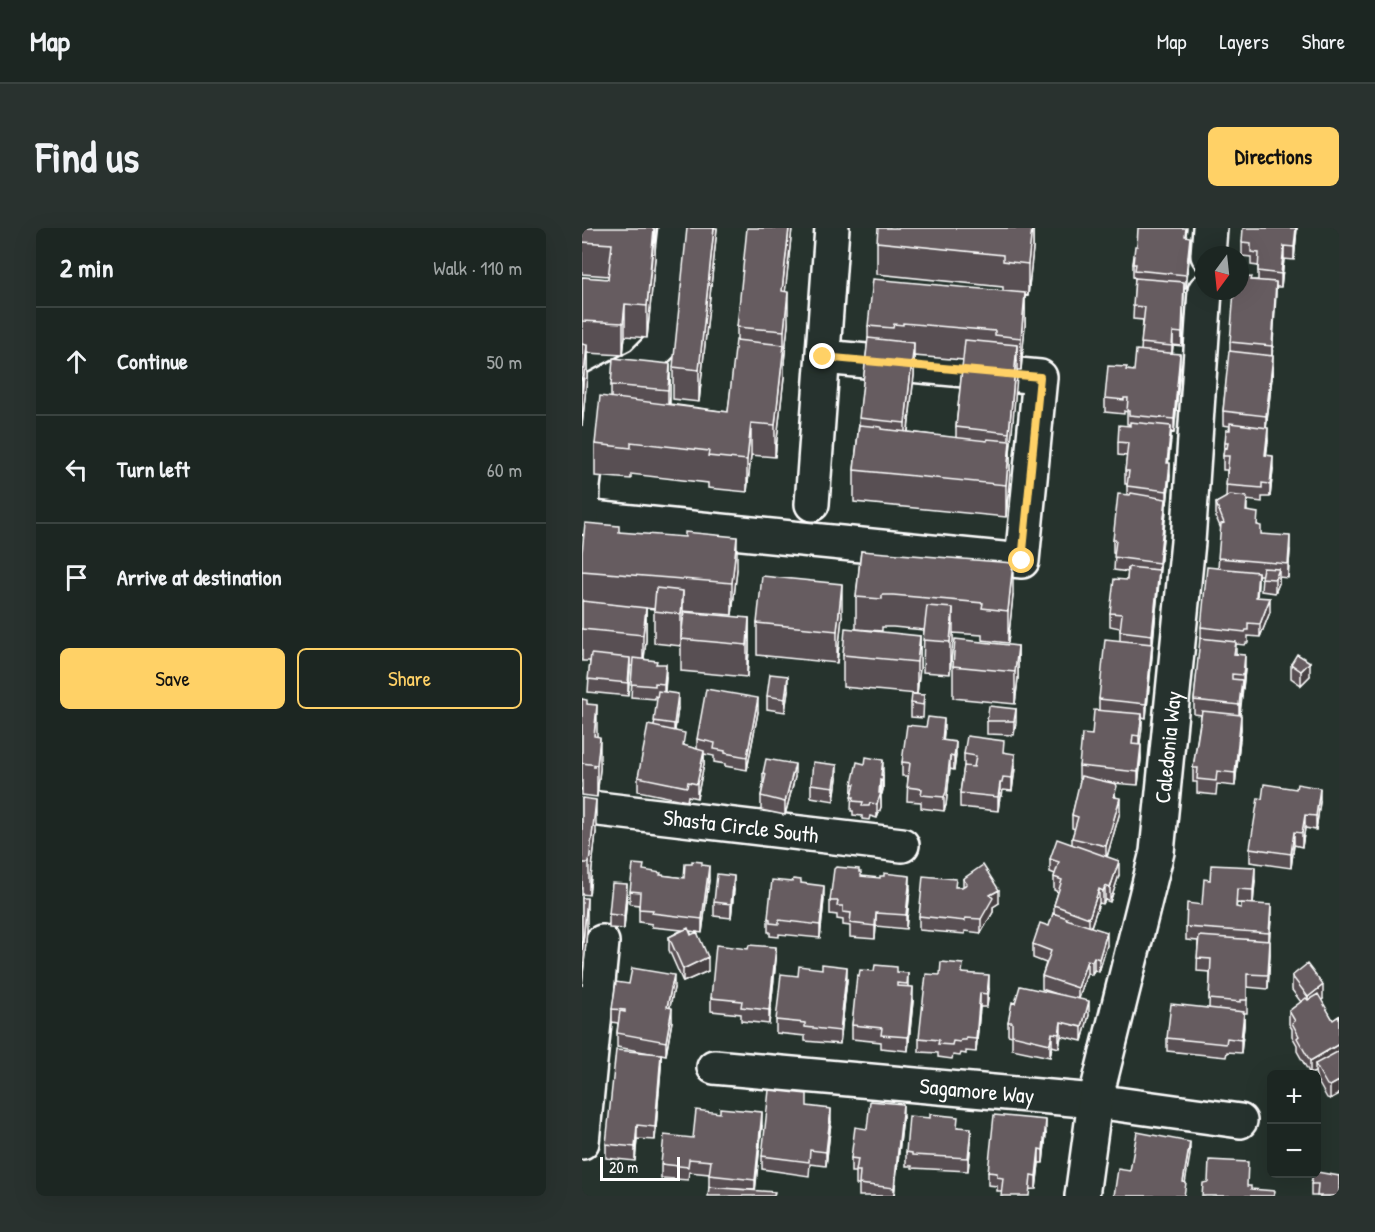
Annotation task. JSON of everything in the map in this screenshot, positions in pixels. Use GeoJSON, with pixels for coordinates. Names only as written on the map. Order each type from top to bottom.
{"type":"FeatureCollection","features":[{"type":"Feature","properties":{"kind":"street"},"geometry":{"type":"LineString","coordinates":[[675,228],[662,344],[642,364],[595,389],[583,486],[582,517],[1022,561],[1040,377],[823,357]]}},
{"type":"Feature","properties":{"kind":"street"},"geometry":{"type":"LineString","coordinates":[[812,504],[832,228]]}},
{"type":"Feature","properties":{"kind":"street"},"geometry":{"type":"LineString","coordinates":[[1209,246],[1210,228]]}},
{"type":"Feature","properties":{"kind":"street","name":"Caledonia Way"},"geometry":{"type":"LineString","coordinates":[[1082,1196],[1095,1101],[1156,852],[1188,542],[1204,300]]}},
{"type":"Feature","properties":{"kind":"street","name":"Shasta Circle South"},"geometry":{"type":"LineString","coordinates":[[582,807],[902,845]]}},
{"type":"Feature","properties":{"kind":"street"},"geometry":{"type":"LineString","coordinates":[[582,1142],[602,942]]}},
{"type":"Feature","properties":{"kind":"street","name":"Sagamore Way"},"geometry":{"type":"LineString","coordinates":[[714,1067],[1095,1101],[1240,1121]]}},
{"type":"Feature","properties":{"kind":"building"},"geometry":{"type":"Polygon","coordinates":[[[582,228],[654,228],[647,306],[625,304],[623,323],[582,321],[582,277],[608,279],[612,244],[582,242],[582,228]]]}},
{"type":"Feature","properties":{"kind":"building"},"geometry":{"type":"Polygon","coordinates":[[[687,228],[714,228],[699,370],[673,367],[687,228]]]}},
{"type":"Feature","properties":{"kind":"building"},"geometry":{"type":"Polygon","coordinates":[[[747,228],[789,228],[782,291],[788,292],[784,331],[737,327],[747,228]]]}},
{"type":"Feature","properties":{"kind":"building"},"geometry":{"type":"Polygon","coordinates":[[[878,228],[1032,228],[1028,264],[1003,261],[1003,255],[877,242],[878,228]]]}},
{"type":"Feature","properties":{"kind":"building"},"geometry":{"type":"Polygon","coordinates":[[[1138,228],[1186,228],[1185,236],[1190,237],[1186,275],[1135,270],[1136,264],[1133,264],[1138,228]]]}},
{"type":"Feature","properties":{"kind":"building"},"geometry":{"type":"Polygon","coordinates":[[[1243,228],[1296,228],[1294,247],[1284,246],[1281,274],[1258,271],[1259,253],[1251,252],[1251,243],[1242,242],[1243,228]]]}},
{"type":"Feature","properties":{"kind":"building"},"geometry":{"type":"Polygon","coordinates":[[[1249,277],[1252,277],[1251,280],[1276,282],[1272,346],[1230,342],[1233,300],[1249,300],[1249,277]]]}},
{"type":"Feature","properties":{"kind":"building"},"geometry":{"type":"Polygon","coordinates":[[[1135,278],[1184,282],[1182,333],[1173,332],[1172,346],[1141,343],[1145,307],[1133,306],[1135,278]]]}},
{"type":"Feature","properties":{"kind":"building"},"geometry":{"type":"Polygon","coordinates":[[[873,279],[1025,293],[1021,338],[995,335],[995,331],[903,323],[903,325],[894,324],[893,328],[868,326],[873,279]]]}},
{"type":"Feature","properties":{"kind":"building"},"geometry":{"type":"Polygon","coordinates":[[[868,338],[914,343],[905,423],[859,418],[868,338]]]}},
{"type":"Feature","properties":{"kind":"building"},"geometry":{"type":"Polygon","coordinates":[[[736,340],[784,345],[775,425],[751,423],[747,460],[708,456],[709,451],[631,442],[631,448],[595,444],[600,396],[728,412],[736,340]]]}},
{"type":"Feature","properties":{"kind":"building"},"geometry":{"type":"Polygon","coordinates":[[[965,340],[1017,345],[1009,433],[956,427],[965,340]]]}},
{"type":"Feature","properties":{"kind":"building"},"geometry":{"type":"Polygon","coordinates":[[[582,344],[587,345],[582,394],[582,344]]]}},
{"type":"Feature","properties":{"kind":"building"},"geometry":{"type":"Polygon","coordinates":[[[1136,350],[1180,354],[1174,419],[1129,415],[1128,398],[1124,400],[1105,398],[1108,366],[1127,367],[1126,370],[1134,371],[1136,350]]]}},
{"type":"Feature","properties":{"kind":"building"},"geometry":{"type":"Polygon","coordinates":[[[1229,351],[1273,356],[1266,416],[1223,411],[1229,351]]]}},
{"type":"Feature","properties":{"kind":"building"},"geometry":{"type":"Polygon","coordinates":[[[613,358],[670,364],[668,390],[611,385],[613,358]]]}},
{"type":"Feature","properties":{"kind":"building"},"geometry":{"type":"Polygon","coordinates":[[[1130,422],[1171,426],[1167,491],[1127,486],[1129,471],[1125,471],[1128,443],[1118,442],[1119,425],[1130,426],[1130,422]]]}},
{"type":"Feature","properties":{"kind":"building"},"geometry":{"type":"Polygon","coordinates":[[[1230,423],[1268,428],[1265,455],[1273,456],[1270,484],[1262,483],[1262,488],[1226,485],[1229,456],[1223,456],[1224,447],[1227,448],[1228,443],[1225,443],[1226,430],[1230,430],[1230,423]]]}},
{"type":"Feature","properties":{"kind":"building"},"geometry":{"type":"Polygon","coordinates":[[[859,425],[987,441],[987,439],[1010,441],[1006,485],[854,470],[859,425]]]}},
{"type":"Feature","properties":{"kind":"building"},"geometry":{"type":"Polygon","coordinates":[[[1131,493],[1166,499],[1159,563],[1114,557],[1116,540],[1113,540],[1118,494],[1130,495],[1131,493]]]}},
{"type":"Feature","properties":{"kind":"building"},"geometry":{"type":"Polygon","coordinates":[[[1230,495],[1247,497],[1246,511],[1258,513],[1257,525],[1261,526],[1261,534],[1290,536],[1288,564],[1218,558],[1221,524],[1224,523],[1216,503],[1230,495]]]}},
{"type":"Feature","properties":{"kind":"building"},"geometry":{"type":"Polygon","coordinates":[[[585,523],[619,526],[619,532],[685,537],[685,532],[737,537],[732,583],[582,571],[585,523]]]}},
{"type":"Feature","properties":{"kind":"building"},"geometry":{"type":"Polygon","coordinates":[[[861,551],[1013,563],[1008,611],[982,608],[983,603],[893,595],[882,595],[882,599],[856,597],[861,551]]]}},
{"type":"Feature","properties":{"kind":"building"},"geometry":{"type":"Polygon","coordinates":[[[1128,567],[1159,570],[1152,635],[1120,631],[1122,614],[1110,613],[1114,579],[1127,580],[1128,567]]]}},
{"type":"Feature","properties":{"kind":"building"},"geometry":{"type":"Polygon","coordinates":[[[1207,567],[1258,572],[1256,597],[1270,598],[1260,624],[1248,623],[1248,630],[1245,632],[1201,627],[1207,567]]]}},
{"type":"Feature","properties":{"kind":"building"},"geometry":{"type":"Polygon","coordinates":[[[1263,568],[1279,569],[1275,579],[1261,578],[1263,568]]]}},
{"type":"Feature","properties":{"kind":"building"},"geometry":{"type":"Polygon","coordinates":[[[762,576],[842,584],[837,631],[757,623],[762,576]]]}},
{"type":"Feature","properties":{"kind":"building"},"geometry":{"type":"Polygon","coordinates":[[[656,588],[683,591],[681,614],[654,611],[656,588]]]}},
{"type":"Feature","properties":{"kind":"building"},"geometry":{"type":"Polygon","coordinates":[[[582,601],[646,608],[643,635],[582,629],[582,601]]]}},
{"type":"Feature","properties":{"kind":"building"},"geometry":{"type":"Polygon","coordinates":[[[927,606],[953,608],[950,642],[923,640],[927,606]]]}},
{"type":"Feature","properties":{"kind":"building"},"geometry":{"type":"Polygon","coordinates":[[[684,612],[749,618],[747,645],[681,639],[684,612]]]}},
{"type":"Feature","properties":{"kind":"building"},"geometry":{"type":"Polygon","coordinates":[[[845,628],[920,636],[917,662],[843,655],[845,628]]]}},
{"type":"Feature","properties":{"kind":"building"},"geometry":{"type":"Polygon","coordinates":[[[1200,638],[1236,642],[1234,654],[1245,655],[1243,675],[1232,674],[1232,679],[1242,680],[1239,705],[1194,700],[1200,638]]]}},
{"type":"Feature","properties":{"kind":"building"},"geometry":{"type":"Polygon","coordinates":[[[955,639],[1018,646],[1015,672],[953,666],[955,639]]]}},
{"type":"Feature","properties":{"kind":"building"},"geometry":{"type":"Polygon","coordinates":[[[1105,639],[1152,644],[1146,704],[1099,699],[1105,639]]]}},
{"type":"Feature","properties":{"kind":"building"},"geometry":{"type":"Polygon","coordinates":[[[591,654],[630,658],[628,683],[588,679],[591,654]]]}},
{"type":"Feature","properties":{"kind":"building"},"geometry":{"type":"Polygon","coordinates":[[[1297,654],[1310,662],[1301,671],[1291,664],[1297,654]]]}},
{"type":"Feature","properties":{"kind":"building"},"geometry":{"type":"Polygon","coordinates":[[[633,658],[666,664],[664,684],[655,683],[655,686],[631,684],[633,658]]]}},
{"type":"Feature","properties":{"kind":"building"},"geometry":{"type":"Polygon","coordinates":[[[770,674],[788,676],[785,699],[767,696],[770,674]]]}},
{"type":"Feature","properties":{"kind":"building"},"geometry":{"type":"Polygon","coordinates":[[[706,689],[758,698],[747,757],[725,753],[725,751],[714,749],[715,743],[697,739],[706,689]]]}},
{"type":"Feature","properties":{"kind":"building"},"geometry":{"type":"Polygon","coordinates":[[[658,691],[678,694],[674,724],[654,721],[658,691]]]}},
{"type":"Feature","properties":{"kind":"building"},"geometry":{"type":"Polygon","coordinates":[[[912,694],[924,695],[923,705],[911,703],[912,694]]]}},
{"type":"Feature","properties":{"kind":"building"},"geometry":{"type":"Polygon","coordinates":[[[582,699],[587,700],[587,704],[597,705],[594,736],[600,737],[597,765],[582,763],[582,699]]]}},
{"type":"Feature","properties":{"kind":"building"},"geometry":{"type":"Polygon","coordinates":[[[989,706],[1016,709],[1014,721],[987,721],[989,706]]]}},
{"type":"Feature","properties":{"kind":"building"},"geometry":{"type":"Polygon","coordinates":[[[1094,710],[1142,714],[1139,736],[1133,735],[1132,744],[1141,745],[1138,772],[1079,766],[1082,734],[1092,735],[1094,710]]]}},
{"type":"Feature","properties":{"kind":"building"},"geometry":{"type":"Polygon","coordinates":[[[1202,711],[1241,715],[1235,773],[1217,771],[1216,781],[1197,779],[1198,768],[1193,768],[1202,711]]]}},
{"type":"Feature","properties":{"kind":"building"},"geometry":{"type":"Polygon","coordinates":[[[928,717],[944,719],[942,740],[956,742],[954,757],[950,756],[944,797],[921,795],[922,789],[907,787],[910,763],[902,762],[907,725],[926,727],[928,717]]]}},
{"type":"Feature","properties":{"kind":"building"},"geometry":{"type":"Polygon","coordinates":[[[648,725],[685,733],[683,745],[704,751],[697,784],[688,782],[687,787],[638,777],[648,725]]]}},
{"type":"Feature","properties":{"kind":"building"},"geometry":{"type":"Polygon","coordinates":[[[967,736],[1004,741],[1003,752],[1015,754],[1012,778],[1003,777],[998,797],[960,793],[964,766],[974,767],[976,756],[964,754],[967,736]]]}},
{"type":"Feature","properties":{"kind":"building"},"geometry":{"type":"Polygon","coordinates":[[[866,757],[883,760],[881,775],[883,776],[882,781],[880,780],[879,793],[881,793],[877,804],[870,803],[869,806],[862,806],[863,802],[853,801],[854,797],[851,797],[855,784],[852,784],[857,762],[865,764],[866,757]]]}},
{"type":"Feature","properties":{"kind":"building"},"geometry":{"type":"Polygon","coordinates":[[[766,759],[795,764],[785,802],[761,796],[766,774],[763,773],[766,759]]]}},
{"type":"Feature","properties":{"kind":"building"},"geometry":{"type":"Polygon","coordinates":[[[813,762],[837,765],[834,787],[811,784],[813,762]]]}},
{"type":"Feature","properties":{"kind":"building"},"geometry":{"type":"Polygon","coordinates":[[[1081,776],[1117,786],[1114,797],[1120,798],[1106,846],[1072,838],[1078,817],[1072,815],[1081,776]]]}},
{"type":"Feature","properties":{"kind":"building"},"geometry":{"type":"Polygon","coordinates":[[[1264,784],[1296,789],[1297,784],[1320,788],[1316,816],[1305,815],[1302,833],[1294,832],[1291,854],[1250,848],[1258,798],[1262,799],[1264,784]]]}},
{"type":"Feature","properties":{"kind":"building"},"geometry":{"type":"Polygon","coordinates":[[[582,798],[596,800],[589,863],[582,863],[582,798]]]}},
{"type":"Feature","properties":{"kind":"building"},"geometry":{"type":"Polygon","coordinates":[[[1057,839],[1119,861],[1110,888],[1105,886],[1103,891],[1099,889],[1089,918],[1054,905],[1062,880],[1054,877],[1059,862],[1050,859],[1057,839]]]}},
{"type":"Feature","properties":{"kind":"building"},"geometry":{"type":"Polygon","coordinates":[[[692,861],[702,862],[702,865],[709,866],[702,919],[652,913],[653,910],[639,909],[640,892],[630,891],[633,864],[644,865],[643,870],[661,873],[660,875],[684,878],[685,864],[692,864],[692,861]]]}},
{"type":"Feature","properties":{"kind":"building"},"geometry":{"type":"Polygon","coordinates":[[[983,865],[999,890],[990,895],[993,898],[981,919],[965,918],[965,921],[919,916],[923,876],[956,879],[955,887],[962,887],[967,884],[963,879],[983,865]]]}},
{"type":"Feature","properties":{"kind":"building"},"geometry":{"type":"Polygon","coordinates":[[[1211,865],[1255,867],[1253,890],[1237,889],[1236,907],[1241,908],[1241,903],[1271,905],[1269,933],[1186,927],[1187,903],[1202,905],[1204,879],[1210,880],[1211,865]]]}},
{"type":"Feature","properties":{"kind":"building"},"geometry":{"type":"Polygon","coordinates":[[[836,867],[859,869],[861,876],[880,878],[884,876],[884,873],[910,876],[906,915],[876,913],[875,926],[850,923],[851,913],[843,912],[843,906],[837,906],[838,901],[830,901],[836,867]]]}},
{"type":"Feature","properties":{"kind":"building"},"geometry":{"type":"Polygon","coordinates":[[[717,874],[734,876],[731,904],[714,902],[717,874]]]}},
{"type":"Feature","properties":{"kind":"building"},"geometry":{"type":"Polygon","coordinates":[[[793,879],[801,880],[801,883],[824,886],[820,925],[779,920],[779,924],[770,923],[768,918],[772,880],[792,882],[793,879]]]}},
{"type":"Feature","properties":{"kind":"building"},"geometry":{"type":"Polygon","coordinates":[[[612,883],[627,884],[624,916],[609,914],[612,883]]]}},
{"type":"Feature","properties":{"kind":"building"},"geometry":{"type":"Polygon","coordinates":[[[582,898],[587,898],[582,954],[582,898]]]}},
{"type":"Feature","properties":{"kind":"building"},"geometry":{"type":"Polygon","coordinates":[[[1053,913],[1107,932],[1099,959],[1094,957],[1092,961],[1087,960],[1078,988],[1042,976],[1051,951],[1033,944],[1040,923],[1049,926],[1053,913]]]}},
{"type":"Feature","properties":{"kind":"building"},"geometry":{"type":"Polygon","coordinates":[[[688,928],[691,935],[697,932],[708,957],[683,969],[669,937],[688,928]]]}},
{"type":"Feature","properties":{"kind":"building"},"geometry":{"type":"Polygon","coordinates":[[[1199,936],[1270,941],[1268,975],[1247,974],[1247,1000],[1241,1000],[1241,1002],[1209,999],[1211,959],[1197,958],[1199,936]]]}},
{"type":"Feature","properties":{"kind":"building"},"geometry":{"type":"Polygon","coordinates":[[[716,945],[748,949],[749,945],[776,947],[769,1010],[741,1007],[742,1001],[711,998],[716,945]]]}},
{"type":"Feature","properties":{"kind":"building"},"geometry":{"type":"Polygon","coordinates":[[[941,962],[963,964],[962,973],[989,975],[987,994],[980,993],[976,1039],[966,1038],[960,1042],[953,1041],[952,1045],[938,1044],[939,1040],[919,1038],[926,974],[940,975],[941,962]]]}},
{"type":"Feature","properties":{"kind":"building"},"geometry":{"type":"Polygon","coordinates":[[[822,964],[847,967],[840,1031],[805,1027],[805,1023],[776,1020],[781,974],[798,976],[799,966],[822,969],[822,964]]]}},
{"type":"Feature","properties":{"kind":"building"},"geometry":{"type":"Polygon","coordinates":[[[1307,964],[1323,985],[1308,997],[1292,976],[1307,964]]]}},
{"type":"Feature","properties":{"kind":"building"},"geometry":{"type":"Polygon","coordinates":[[[875,965],[897,967],[897,972],[908,973],[907,984],[897,983],[897,986],[913,987],[908,1037],[881,1035],[882,1028],[852,1025],[857,975],[859,976],[860,970],[874,971],[875,965]]]}},
{"type":"Feature","properties":{"kind":"building"},"geometry":{"type":"Polygon","coordinates":[[[632,968],[674,975],[667,1007],[672,1008],[666,1042],[617,1033],[620,1011],[625,1012],[625,1010],[612,1009],[616,982],[629,984],[632,968]]]}},
{"type":"Feature","properties":{"kind":"building"},"geometry":{"type":"Polygon","coordinates":[[[1020,986],[1089,1001],[1082,1027],[1061,1022],[1059,1034],[1052,1033],[1050,1044],[1012,1035],[1012,1022],[1008,1022],[1012,1002],[1015,1003],[1020,986]]]}},
{"type":"Feature","properties":{"kind":"building"},"geometry":{"type":"Polygon","coordinates":[[[1318,994],[1333,1020],[1339,1016],[1339,1044],[1310,1061],[1297,1038],[1299,1036],[1292,1023],[1295,1021],[1289,1011],[1306,998],[1308,1000],[1318,994]]]}},
{"type":"Feature","properties":{"kind":"building"},"geometry":{"type":"Polygon","coordinates":[[[1171,1004],[1244,1012],[1241,1040],[1227,1038],[1226,1044],[1167,1038],[1171,1004]]]}},
{"type":"Feature","properties":{"kind":"building"},"geometry":{"type":"Polygon","coordinates":[[[616,1050],[661,1054],[655,1127],[637,1125],[635,1147],[606,1144],[616,1050]]]}},
{"type":"Feature","properties":{"kind":"building"},"geometry":{"type":"Polygon","coordinates":[[[1339,1051],[1339,1081],[1330,1086],[1327,1085],[1321,1070],[1318,1070],[1315,1064],[1339,1051]]]}},
{"type":"Feature","properties":{"kind":"building"},"geometry":{"type":"Polygon","coordinates":[[[769,1090],[807,1094],[807,1106],[831,1109],[826,1152],[810,1150],[809,1162],[762,1156],[769,1090]]]}},
{"type":"Feature","properties":{"kind":"building"},"geometry":{"type":"Polygon","coordinates":[[[870,1101],[903,1104],[894,1188],[859,1184],[860,1171],[856,1171],[858,1159],[851,1158],[855,1127],[867,1129],[870,1101]]]}},
{"type":"Feature","properties":{"kind":"building"},"geometry":{"type":"Polygon","coordinates":[[[720,1108],[762,1112],[755,1180],[709,1175],[711,1161],[689,1159],[688,1167],[661,1164],[664,1135],[693,1138],[696,1110],[720,1113],[720,1108]]]}},
{"type":"Feature","properties":{"kind":"building"},"geometry":{"type":"Polygon","coordinates":[[[930,1114],[958,1117],[957,1127],[971,1128],[968,1158],[912,1155],[906,1152],[909,1116],[930,1118],[930,1114]]]}},
{"type":"Feature","properties":{"kind":"building"},"geometry":{"type":"Polygon","coordinates":[[[994,1115],[1046,1120],[1043,1150],[1039,1149],[1036,1176],[1031,1175],[1029,1196],[1001,1196],[1003,1178],[997,1177],[997,1173],[988,1172],[994,1115]]]}},
{"type":"Feature","properties":{"kind":"building"},"geometry":{"type":"Polygon","coordinates":[[[1137,1132],[1190,1142],[1183,1182],[1186,1183],[1184,1196],[1114,1196],[1118,1169],[1130,1171],[1137,1132]]]}},
{"type":"Feature","properties":{"kind":"building"},"geometry":{"type":"Polygon","coordinates":[[[1209,1160],[1248,1162],[1247,1186],[1251,1186],[1251,1189],[1275,1191],[1274,1196],[1202,1196],[1203,1183],[1208,1182],[1209,1160]]]}},
{"type":"Feature","properties":{"kind":"building"},"geometry":{"type":"Polygon","coordinates":[[[1321,1173],[1339,1176],[1339,1196],[1317,1196],[1318,1184],[1311,1184],[1312,1178],[1321,1178],[1321,1173]]]}},
{"type":"Feature","properties":{"kind":"building"},"geometry":{"type":"Polygon","coordinates":[[[709,1187],[775,1192],[774,1196],[708,1196],[709,1187]]]}},
{"type":"Feature","properties":{"kind":"route"},"geometry":{"type":"LineString","coordinates":[[823,357],[1040,377],[1022,561]]}}]}
